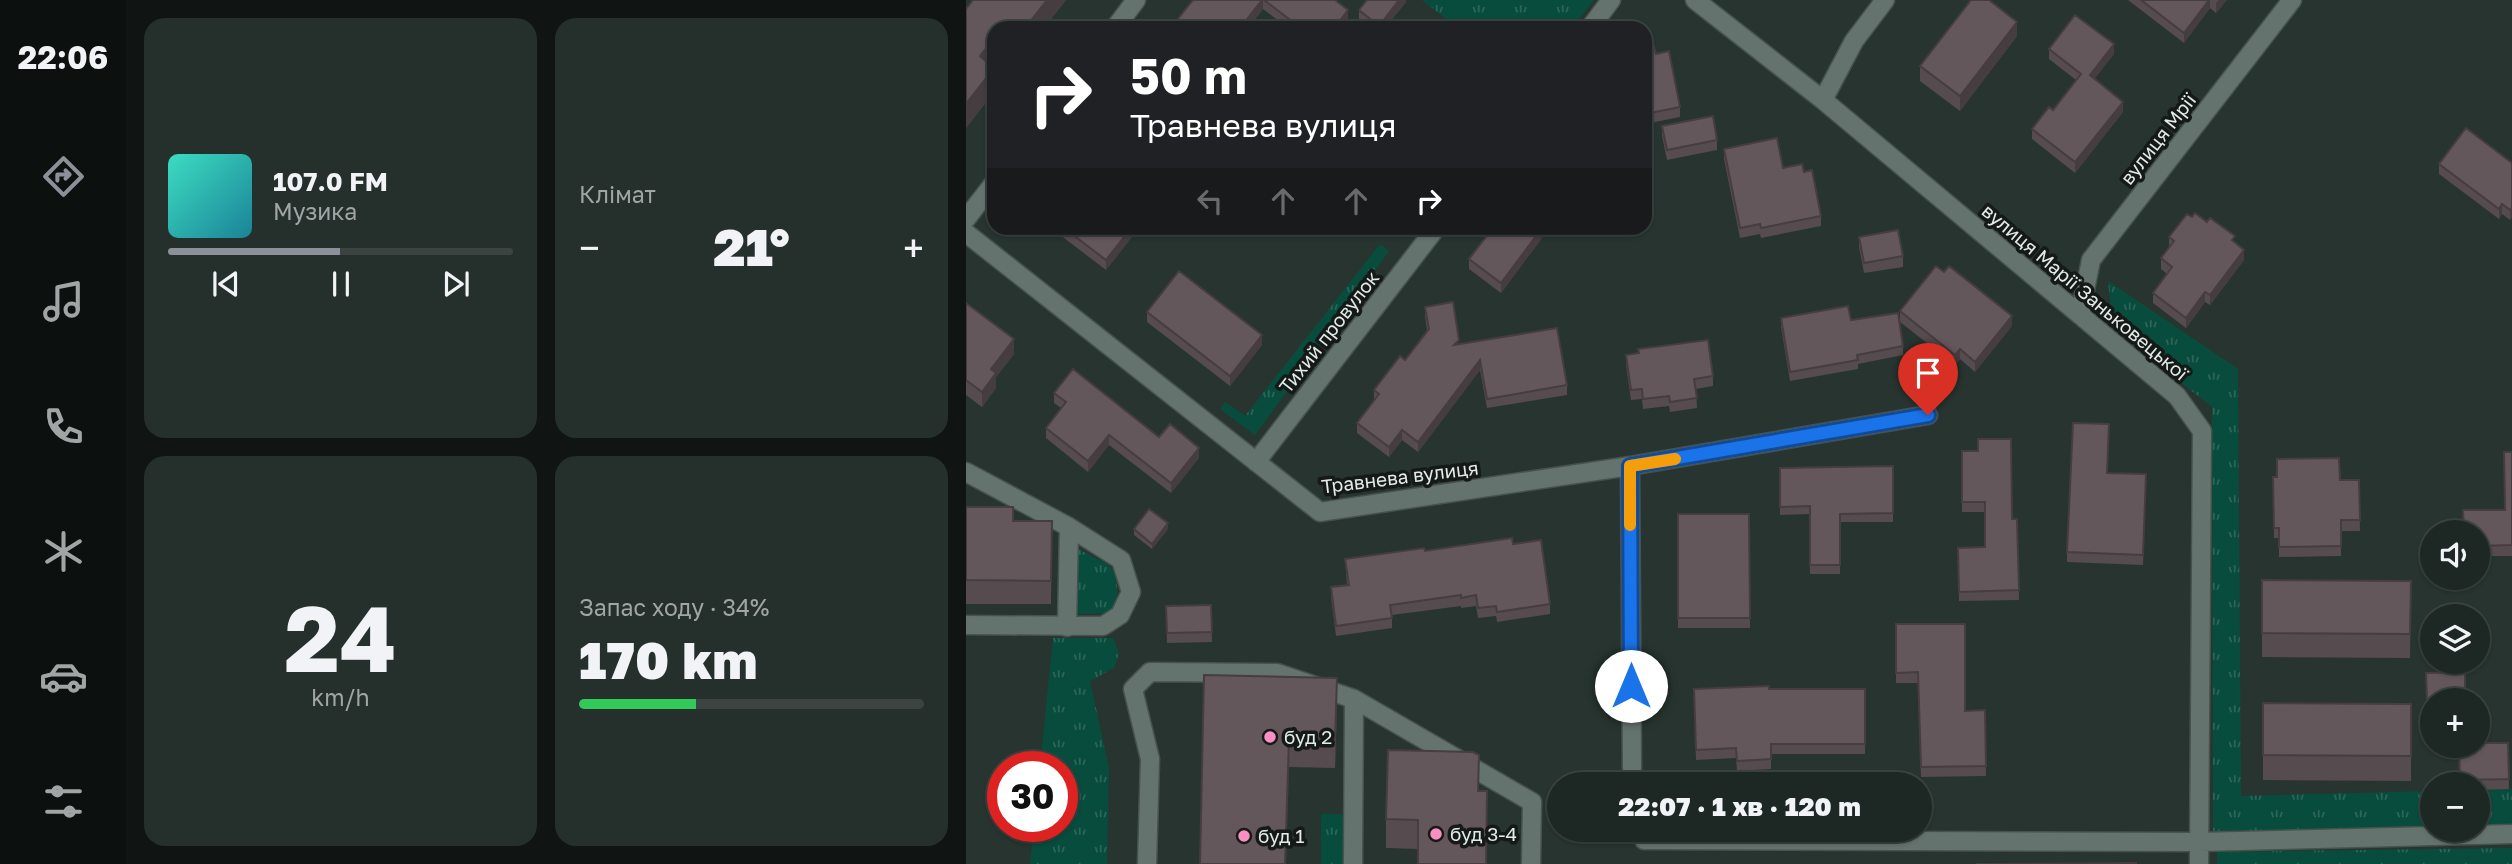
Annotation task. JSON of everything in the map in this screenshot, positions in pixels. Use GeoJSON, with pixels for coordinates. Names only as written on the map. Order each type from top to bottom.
{"type":"FeatureCollection","features":[{"type":"Feature","properties":{"kind":"street"},"geometry":{"type":"LineString","coordinates":[[1120,21],[1136,0]]}},
{"type":"Feature","properties":{"kind":"street"},"geometry":{"type":"LineString","coordinates":[[1595,21],[1611,0]]}},
{"type":"Feature","properties":{"kind":"street","name":"вулиця Марії Заньковецької"},"geometry":{"type":"LineString","coordinates":[[1695,0],[1823,100],[2177,396],[2202,431],[2199,864]]}},
{"type":"Feature","properties":{"kind":"street"},"geometry":{"type":"LineString","coordinates":[[1823,100],[1854,41],[1885,0]]}},
{"type":"Feature","properties":{"kind":"street","name":"вулиця Мрії"},"geometry":{"type":"LineString","coordinates":[[2080,316],[2091,260],[2292,0]]}},
{"type":"Feature","properties":{"kind":"street"},"geometry":{"type":"LineString","coordinates":[[966,219],[987,192]]}},
{"type":"Feature","properties":{"kind":"street","name":"Травнева вулиця"},"geometry":{"type":"LineString","coordinates":[[966,233],[1320,512],[1630,466],[1928,415]]}},
{"type":"Feature","properties":{"kind":"street","name":"Тихий провулок"},"geometry":{"type":"LineString","coordinates":[[1256,462],[1431,235]]}},
{"type":"Feature","properties":{"kind":"street"},"geometry":{"type":"LineString","coordinates":[[1630,466],[1632,768]]}},
{"type":"Feature","properties":{"kind":"street"},"geometry":{"type":"LineString","coordinates":[[966,472],[1069,527],[1121,560],[1131,592],[1120,615],[1102,626],[966,625]]}},
{"type":"Feature","properties":{"kind":"street"},"geometry":{"type":"LineString","coordinates":[[966,489],[996,489]]}},
{"type":"Feature","properties":{"kind":"street"},"geometry":{"type":"LineString","coordinates":[[1068,627],[1069,527]]}},
{"type":"Feature","properties":{"kind":"street"},"geometry":{"type":"LineString","coordinates":[[1147,864],[1150,759],[1133,689],[1150,672],[1277,673],[1354,699],[1532,802],[1531,864]]}},
{"type":"Feature","properties":{"kind":"street"},"geometry":{"type":"LineString","coordinates":[[1353,864],[1354,699]]}},
{"type":"Feature","properties":{"kind":"street"},"geometry":{"type":"LineString","coordinates":[[1932,841],[2199,842],[2512,834]]}},
{"type":"Feature","properties":{"kind":"green space"},"geometry":{"type":"Polygon","coordinates":[[[1422,0],[1594,0],[1578,21],[1449,21],[1422,0]]]}},
{"type":"Feature","properties":{"kind":"green space"},"geometry":{"type":"Polygon","coordinates":[[[1380,244],[1389,251],[1255,435],[1220,409],[1225,402],[1245,416],[1380,244]]]}},
{"type":"Feature","properties":{"kind":"green space"},"geometry":{"type":"Polygon","coordinates":[[[2108,281],[2238,369],[2241,796],[2420,791],[2420,826],[2213,833],[2212,407],[2113,329],[2108,281]]]}},
{"type":"Feature","properties":{"kind":"green space"},"geometry":{"type":"Polygon","coordinates":[[[1078,549],[1106,563],[1115,573],[1117,604],[1108,613],[1077,614],[1078,549]]]}},
{"type":"Feature","properties":{"kind":"green space"},"geometry":{"type":"Polygon","coordinates":[[[1053,638],[1113,638],[1119,653],[1114,668],[1090,681],[1109,768],[1107,864],[1030,864],[1032,842],[1078,842],[1078,751],[1042,751],[1053,638]]]}},
{"type":"Feature","properties":{"kind":"green space"},"geometry":{"type":"Polygon","coordinates":[[[2512,789],[2512,824],[2490,825],[2490,790],[2512,789]]]}},
{"type":"Feature","properties":{"kind":"green space"},"geometry":{"type":"Polygon","coordinates":[[[1321,814],[1344,814],[1344,864],[1321,864],[1321,814]]]}},
{"type":"Feature","properties":{"kind":"green space"},"geometry":{"type":"Polygon","coordinates":[[[2512,848],[2512,864],[2217,864],[2217,852],[2512,848]]]}},
{"type":"Feature","properties":{"kind":"building"},"geometry":{"type":"Polygon","coordinates":[[[973,0],[1047,0],[1030,21],[987,21],[987,47],[980,56],[987,62],[987,77],[966,104],[966,9],[973,0]]]}},
{"type":"Feature","properties":{"kind":"building"},"geometry":{"type":"Polygon","coordinates":[[[1193,0],[1262,0],[1246,21],[1178,19],[1193,0]]]}},
{"type":"Feature","properties":{"kind":"building"},"geometry":{"type":"Polygon","coordinates":[[[1264,0],[1335,0],[1348,10],[1339,21],[1292,21],[1264,0]]]}},
{"type":"Feature","properties":{"kind":"building"},"geometry":{"type":"Polygon","coordinates":[[[1367,0],[1399,0],[1383,21],[1373,21],[1359,10],[1367,0]]]}},
{"type":"Feature","properties":{"kind":"building"},"geometry":{"type":"Polygon","coordinates":[[[1971,0],[1989,0],[2017,22],[1960,96],[1920,66],[1971,0]]]}},
{"type":"Feature","properties":{"kind":"building"},"geometry":{"type":"Polygon","coordinates":[[[2141,0],[2209,0],[2184,33],[2141,0]]]}},
{"type":"Feature","properties":{"kind":"building"},"geometry":{"type":"Polygon","coordinates":[[[2075,15],[2114,44],[2090,75],[2123,102],[2075,162],[2032,129],[2049,107],[2053,110],[2081,74],[2049,49],[2075,15]]]}},
{"type":"Feature","properties":{"kind":"building"},"geometry":{"type":"Polygon","coordinates":[[[1652,43],[1656,54],[1669,51],[1680,107],[1652,113],[1652,43]]]}},
{"type":"Feature","properties":{"kind":"building"},"geometry":{"type":"Polygon","coordinates":[[[1713,116],[1717,140],[1667,150],[1662,126],[1713,116]]]}},
{"type":"Feature","properties":{"kind":"building"},"geometry":{"type":"Polygon","coordinates":[[[2466,128],[2512,163],[2510,210],[2502,204],[2499,209],[2439,164],[2466,128]]]}},
{"type":"Feature","properties":{"kind":"building"},"geometry":{"type":"Polygon","coordinates":[[[1777,138],[1783,168],[1802,164],[1804,172],[1812,170],[1821,216],[1761,228],[1760,224],[1740,228],[1724,149],[1777,138]]]}},
{"type":"Feature","properties":{"kind":"building"},"geometry":{"type":"Polygon","coordinates":[[[2195,213],[2207,222],[2210,218],[2235,236],[2232,240],[2244,250],[2210,295],[2205,292],[2186,318],[2153,293],[2172,267],[2161,258],[2174,241],[2169,237],[2187,214],[2192,217],[2195,213]]]}},
{"type":"Feature","properties":{"kind":"building"},"geometry":{"type":"Polygon","coordinates":[[[1898,230],[1903,256],[1864,263],[1859,237],[1898,230]]]}},
{"type":"Feature","properties":{"kind":"building"},"geometry":{"type":"Polygon","coordinates":[[[1073,235],[1126,235],[1106,260],[1073,235]]]}},
{"type":"Feature","properties":{"kind":"building"},"geometry":{"type":"Polygon","coordinates":[[[1488,235],[1537,235],[1501,283],[1469,259],[1488,235]]]}},
{"type":"Feature","properties":{"kind":"building"},"geometry":{"type":"Polygon","coordinates":[[[1936,266],[1944,272],[1949,266],[2012,316],[1975,362],[1960,349],[1955,355],[1900,311],[1936,266]]]}},
{"type":"Feature","properties":{"kind":"building"},"geometry":{"type":"Polygon","coordinates":[[[1179,271],[1262,335],[1230,376],[1147,312],[1179,271]]]}},
{"type":"Feature","properties":{"kind":"building"},"geometry":{"type":"Polygon","coordinates":[[[1453,302],[1459,340],[1454,345],[1557,328],[1567,385],[1487,399],[1480,360],[1418,442],[1402,430],[1389,447],[1357,423],[1379,394],[1374,390],[1400,356],[1405,360],[1429,329],[1425,307],[1453,302]]]}},
{"type":"Feature","properties":{"kind":"building"},"geometry":{"type":"Polygon","coordinates":[[[966,303],[1014,339],[991,369],[996,373],[982,392],[966,380],[966,303]]]}},
{"type":"Feature","properties":{"kind":"building"},"geometry":{"type":"Polygon","coordinates":[[[1848,306],[1851,320],[1898,313],[1903,346],[1857,355],[1858,360],[1790,372],[1781,318],[1848,306]]]}},
{"type":"Feature","properties":{"kind":"building"},"geometry":{"type":"Polygon","coordinates":[[[1708,340],[1713,376],[1694,379],[1697,398],[1670,402],[1669,396],[1643,399],[1642,389],[1631,390],[1626,355],[1639,353],[1638,349],[1708,340]]]}},
{"type":"Feature","properties":{"kind":"building"},"geometry":{"type":"Polygon","coordinates":[[[1073,369],[1159,437],[1170,424],[1199,448],[1171,483],[1109,435],[1088,461],[1046,428],[1066,402],[1054,393],[1073,369]]]}},
{"type":"Feature","properties":{"kind":"building"},"geometry":{"type":"Polygon","coordinates":[[[2073,423],[2109,424],[2107,473],[2146,474],[2143,555],[2067,552],[2073,423]]]}},
{"type":"Feature","properties":{"kind":"building"},"geometry":{"type":"Polygon","coordinates":[[[1978,439],[2011,439],[2012,519],[2017,519],[2019,590],[1959,592],[1958,548],[1985,547],[1985,502],[1962,502],[1962,451],[1978,451],[1978,439]]]}},
{"type":"Feature","properties":{"kind":"building"},"geometry":{"type":"Polygon","coordinates":[[[2504,452],[2512,452],[2512,545],[2490,546],[2490,520],[2463,520],[2463,510],[2505,510],[2504,452]]]}},
{"type":"Feature","properties":{"kind":"building"},"geometry":{"type":"Polygon","coordinates":[[[2339,458],[2340,480],[2359,480],[2360,520],[2341,520],[2341,546],[2279,547],[2279,528],[2274,528],[2273,477],[2277,477],[2277,459],[2339,458]]]}},
{"type":"Feature","properties":{"kind":"building"},"geometry":{"type":"Polygon","coordinates":[[[1893,466],[1893,513],[1840,514],[1840,565],[1810,565],[1810,506],[1780,507],[1780,468],[1893,466]]]}},
{"type":"Feature","properties":{"kind":"building"},"geometry":{"type":"Polygon","coordinates":[[[966,507],[1013,507],[1013,521],[1052,521],[1051,581],[966,580],[966,507]]]}},
{"type":"Feature","properties":{"kind":"building"},"geometry":{"type":"Polygon","coordinates":[[[1149,509],[1168,523],[1152,544],[1134,529],[1149,509]]]}},
{"type":"Feature","properties":{"kind":"building"},"geometry":{"type":"Polygon","coordinates":[[[1678,514],[1749,514],[1750,618],[1678,618],[1678,514]]]}},
{"type":"Feature","properties":{"kind":"building"},"geometry":{"type":"Polygon","coordinates":[[[1512,538],[1513,544],[1541,540],[1550,604],[1497,612],[1496,606],[1478,608],[1476,595],[1461,598],[1461,595],[1390,605],[1392,618],[1336,626],[1331,587],[1349,585],[1345,559],[1512,538]]]}},
{"type":"Feature","properties":{"kind":"building"},"geometry":{"type":"Polygon","coordinates":[[[2262,580],[2411,581],[2410,634],[2262,633],[2262,580]]]}},
{"type":"Feature","properties":{"kind":"building"},"geometry":{"type":"Polygon","coordinates":[[[1211,605],[1212,632],[1167,633],[1166,606],[1211,605]]]}},
{"type":"Feature","properties":{"kind":"building"},"geometry":{"type":"Polygon","coordinates":[[[1896,624],[1965,624],[1965,711],[1985,710],[1986,766],[1921,767],[1918,672],[1896,673],[1896,624]]]}},
{"type":"Feature","properties":{"kind":"building"},"geometry":{"type":"Polygon","coordinates":[[[2426,674],[2465,674],[2465,688],[2427,688],[2426,674]]]}},
{"type":"Feature","properties":{"kind":"building"},"geometry":{"type":"Polygon","coordinates":[[[1204,675],[1337,678],[1335,739],[1289,738],[1285,864],[1200,864],[1204,675]]]}},
{"type":"Feature","properties":{"kind":"building"},"geometry":{"type":"Polygon","coordinates":[[[1769,686],[1769,689],[1865,689],[1865,744],[1771,744],[1771,759],[1737,761],[1736,748],[1696,750],[1694,689],[1769,686]]]}},
{"type":"Feature","properties":{"kind":"building"},"geometry":{"type":"Polygon","coordinates":[[[2263,703],[2411,704],[2411,756],[2263,755],[2263,703]]]}},
{"type":"Feature","properties":{"kind":"building"},"geometry":{"type":"Polygon","coordinates":[[[2490,743],[2508,743],[2509,779],[2490,779],[2490,772],[2460,772],[2459,758],[2490,758],[2490,743]]]}},
{"type":"Feature","properties":{"kind":"building","name":"буд 3-4"},"geometry":{"type":"Polygon","coordinates":[[[1388,750],[1473,752],[1479,755],[1478,791],[1487,791],[1486,864],[1418,864],[1418,820],[1386,819],[1388,750]]]}},
{"type":"Feature","properties":{"kind":"building"},"geometry":{"type":"Polygon","coordinates":[[[2136,863],[2136,864],[1976,864],[2136,863]]]}},
{"type":"Feature","properties":{"kind":"slow traffic"},"geometry":{"type":"LineString","coordinates":[[1630,525],[1630,466],[1675,459]]}},
{"type":"Feature","properties":{"kind":"place","name":"буд 2"},"geometry":{"type":"Point","coordinates":[1270,737]}},
{"type":"Feature","properties":{"kind":"place","name":"буд 3-4"},"geometry":{"type":"Point","coordinates":[1436,834]}},
{"type":"Feature","properties":{"kind":"place","name":"буд 1"},"geometry":{"type":"Point","coordinates":[1244,836]}},
{"type":"Feature","properties":{"kind":"route"},"geometry":{"type":"LineString","coordinates":[[1631,686],[1630,466],[1928,415]]}}]}
